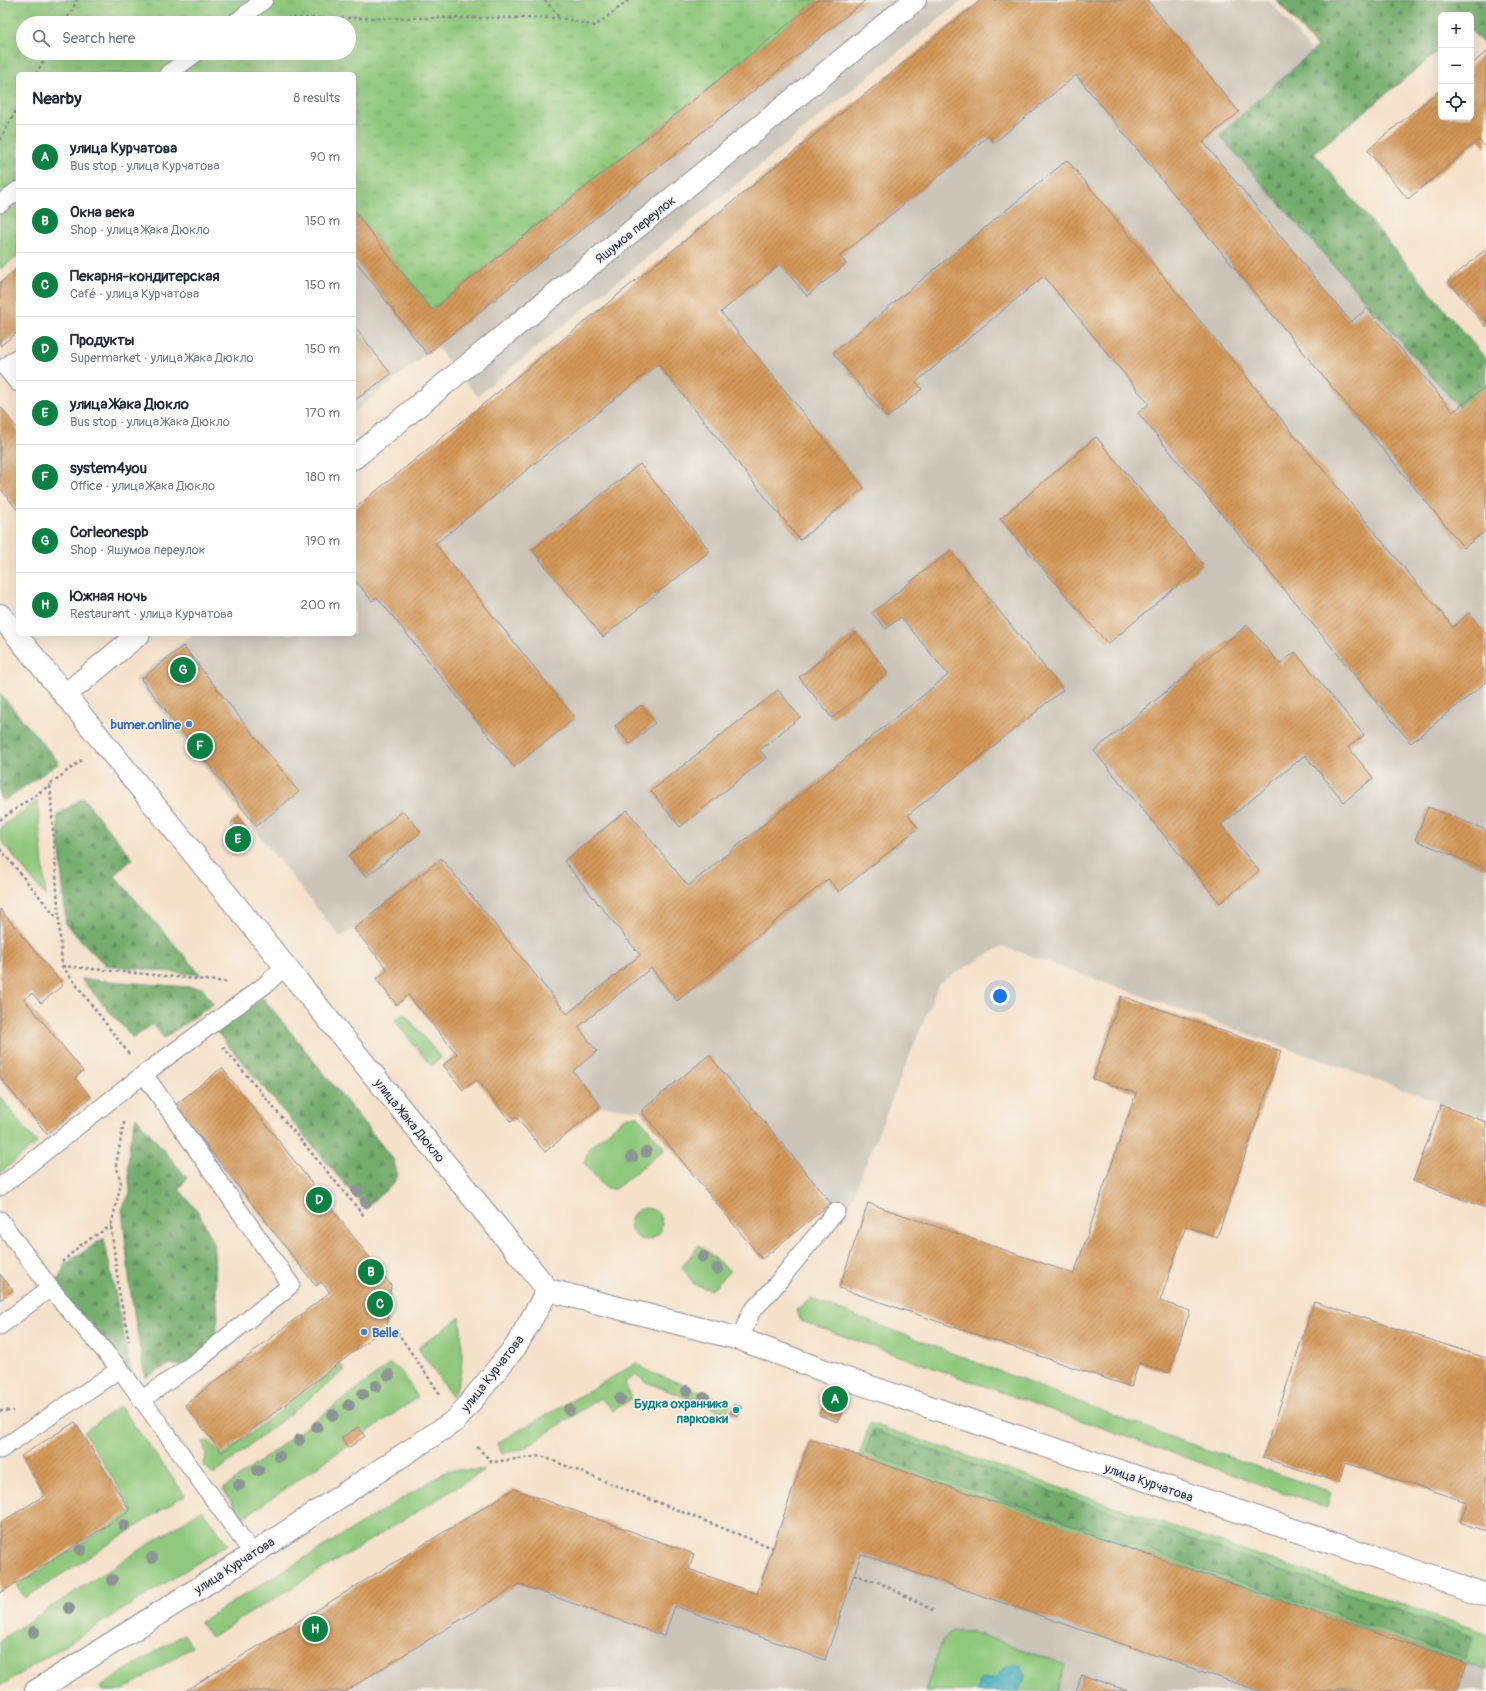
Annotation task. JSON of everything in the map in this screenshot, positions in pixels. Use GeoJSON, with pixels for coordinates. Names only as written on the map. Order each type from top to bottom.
{"type":"FeatureCollection","features":[{"type":"Feature","properties":{"kind":"street","name":"Яшумов переулок"},"geometry":{"type":"LineString","coordinates":[[356,456],[915,0]]}},
{"type":"Feature","properties":{"kind":"street","name":"улица Жака Дюкло"},"geometry":{"type":"LineString","coordinates":[[0,615],[16,635]]}},
{"type":"Feature","properties":{"kind":"street","name":"улица Жака Дюкло"},"geometry":{"type":"LineString","coordinates":[[17,636],[548,1290]]}},
{"type":"Feature","properties":{"kind":"street"},"geometry":{"type":"LineString","coordinates":[[65,695],[137,636]]}},
{"type":"Feature","properties":{"kind":"street","name":"улица Курчатова"},"geometry":{"type":"LineString","coordinates":[[36,1691],[252,1554],[456,1420],[516,1346],[548,1290],[740,1339],[848,1380],[1486,1595]]}},
{"type":"Feature","properties":{"kind":"lane"},"geometry":{"type":"LineString","coordinates":[[243,16],[264,0]]}},
{"type":"Feature","properties":{"kind":"lane"},"geometry":{"type":"LineString","coordinates":[[171,72],[187,60]]}},
{"type":"Feature","properties":{"kind":"lane"},"geometry":{"type":"LineString","coordinates":[[0,204],[16,192]]}},
{"type":"Feature","properties":{"kind":"lane"},"geometry":{"type":"LineString","coordinates":[[8,366],[16,380]]}},
{"type":"Feature","properties":{"kind":"lane"},"geometry":{"type":"LineString","coordinates":[[0,1187],[144,1074],[265,985],[285,966]]}},
{"type":"Feature","properties":{"kind":"lane"},"geometry":{"type":"LineString","coordinates":[[141,1400],[196,1362],[291,1285],[144,1074]]}},
{"type":"Feature","properties":{"kind":"lane"},"geometry":{"type":"LineString","coordinates":[[740,1339],[751,1312],[770,1292],[836,1211]]}},
{"type":"Feature","properties":{"kind":"lane"},"geometry":{"type":"LineString","coordinates":[[0,1220],[50,1288],[120,1369],[141,1400],[205,1485],[252,1554]]}},
{"type":"Feature","properties":{"kind":"lane"},"geometry":{"type":"LineString","coordinates":[[0,1326],[50,1288]]}},
{"type":"Feature","properties":{"kind":"lane"},"geometry":{"type":"LineString","coordinates":[[0,1450],[120,1369]]}},
{"type":"Feature","properties":{"kind":"path"},"geometry":{"type":"LineString","coordinates":[[69,16],[77,0]]}},
{"type":"Feature","properties":{"kind":"path"},"geometry":{"type":"LineString","coordinates":[[545,0],[561,18]]}},
{"type":"Feature","properties":{"kind":"path"},"geometry":{"type":"LineString","coordinates":[[356,19],[561,18],[595,26],[629,0]]}},
{"type":"Feature","properties":{"kind":"path"},"geometry":{"type":"LineString","coordinates":[[37,72],[44,60]]}},
{"type":"Feature","properties":{"kind":"path"},"geometry":{"type":"LineString","coordinates":[[0,140],[16,111]]}},
{"type":"Feature","properties":{"kind":"path"},"geometry":{"type":"LineString","coordinates":[[0,820],[104,743]]}},
{"type":"Feature","properties":{"kind":"path"},"geometry":{"type":"LineString","coordinates":[[50,784],[62,966],[144,1074]]}},
{"type":"Feature","properties":{"kind":"path"},"geometry":{"type":"LineString","coordinates":[[0,849],[58,919]]}},
{"type":"Feature","properties":{"kind":"path"},"geometry":{"type":"LineString","coordinates":[[62,966],[265,985]]}},
{"type":"Feature","properties":{"kind":"path"},"geometry":{"type":"LineString","coordinates":[[207,1028],[364,1217]]}},
{"type":"Feature","properties":{"kind":"path"},"geometry":{"type":"LineString","coordinates":[[124,1120],[116,1164],[121,1183],[111,1226],[119,1291],[130,1346]]}},
{"type":"Feature","properties":{"kind":"path"},"geometry":{"type":"LineString","coordinates":[[50,1288],[60,1265],[83,1243],[111,1226]]}},
{"type":"Feature","properties":{"kind":"path"},"geometry":{"type":"LineString","coordinates":[[397,1332],[440,1394]]}},
{"type":"Feature","properties":{"kind":"path"},"geometry":{"type":"LineString","coordinates":[[477,1447],[492,1462],[541,1456],[773,1548]]}},
{"type":"Feature","properties":{"kind":"path"},"geometry":{"type":"LineString","coordinates":[[854,1574],[878,1582],[935,1611]]}},
{"type":"Feature","properties":{"kind":"shaded area"},"geometry":{"type":"Polygon","coordinates":[[[818,0],[962,0],[477,396],[436,346],[356,410],[356,214],[432,310],[818,0]]]}},
{"type":"Feature","properties":{"kind":"shaded area"},"geometry":{"type":"Polygon","coordinates":[[[981,0],[1269,0],[1314,54],[1247,112],[1485,386],[1453,412],[1486,453],[1486,1119],[1002,946],[939,983],[844,1218],[830,1204],[762,1259],[641,1111],[601,1106],[545,1152],[517,1117],[511,1122],[477,1080],[463,1090],[443,1065],[456,1054],[408,995],[397,1005],[376,979],[387,969],[354,929],[340,937],[135,679],[191,636],[356,636],[356,507],[981,0]]]}},
{"type":"Feature","properties":{"kind":"shaded area"},"geometry":{"type":"Polygon","coordinates":[[[859,1456],[1486,1670],[1486,1691],[185,1691],[514,1489],[694,1554],[689,1569],[757,1594],[859,1456]]]}},
{"type":"Feature","properties":{"kind":"green space"},"geometry":{"type":"Polygon","coordinates":[[[0,0],[818,0],[432,310],[356,214],[356,72],[16,72],[16,257],[0,269],[0,0]]]}},
{"type":"Feature","properties":{"kind":"green space"},"geometry":{"type":"Polygon","coordinates":[[[1276,0],[1486,0],[1486,45],[1474,34],[1474,12],[1438,12],[1438,51],[1314,153],[1486,359],[1486,438],[1219,135],[1317,47],[1276,0]]]}},
{"type":"Feature","properties":{"kind":"green space"},"geometry":{"type":"Polygon","coordinates":[[[0,693],[59,763],[3,801],[0,798],[0,693]]]}},
{"type":"Feature","properties":{"kind":"green space"},"geometry":{"type":"Polygon","coordinates":[[[83,798],[133,859],[114,875],[201,975],[105,965],[66,925],[57,815],[83,798]]]}},
{"type":"Feature","properties":{"kind":"green space"},"geometry":{"type":"Polygon","coordinates":[[[37,801],[46,897],[0,839],[0,828],[37,801]]]}},
{"type":"Feature","properties":{"kind":"green space"},"geometry":{"type":"Polygon","coordinates":[[[81,979],[202,988],[213,1004],[164,1038],[153,1024],[133,1038],[81,979]]]}},
{"type":"Feature","properties":{"kind":"green space"},"geometry":{"type":"Polygon","coordinates":[[[263,998],[393,1159],[398,1175],[393,1184],[365,1208],[216,1031],[263,998]]]}},
{"type":"Feature","properties":{"kind":"green space"},"geometry":{"type":"Polygon","coordinates":[[[404,1013],[441,1058],[431,1066],[395,1021],[404,1013]]]}},
{"type":"Feature","properties":{"kind":"green space"},"geometry":{"type":"Polygon","coordinates":[[[0,1097],[37,1143],[0,1173],[0,1097]]]}},
{"type":"Feature","properties":{"kind":"green space"},"geometry":{"type":"Polygon","coordinates":[[[627,1116],[638,1116],[665,1149],[615,1189],[606,1189],[584,1163],[589,1148],[627,1116]]]}},
{"type":"Feature","properties":{"kind":"green space"},"geometry":{"type":"Polygon","coordinates":[[[136,1117],[187,1178],[179,1189],[199,1213],[213,1241],[218,1317],[215,1342],[184,1366],[170,1364],[145,1378],[131,1295],[122,1209],[130,1193],[128,1165],[130,1141],[136,1117]]]}},
{"type":"Feature","properties":{"kind":"green space"},"geometry":{"type":"Polygon","coordinates":[[[643,1208],[649,1208],[659,1215],[662,1224],[661,1230],[655,1237],[649,1240],[643,1240],[633,1233],[630,1227],[630,1221],[637,1211],[643,1208]]]}},
{"type":"Feature","properties":{"kind":"green space"},"geometry":{"type":"Polygon","coordinates":[[[104,1238],[132,1376],[56,1286],[65,1264],[104,1238]]]}},
{"type":"Feature","properties":{"kind":"green space"},"geometry":{"type":"Polygon","coordinates":[[[699,1245],[730,1271],[711,1290],[694,1284],[682,1267],[699,1245]]]}},
{"type":"Feature","properties":{"kind":"green space"},"geometry":{"type":"Polygon","coordinates":[[[811,1299],[1173,1438],[1331,1492],[1327,1508],[801,1321],[796,1310],[811,1299]]]}},
{"type":"Feature","properties":{"kind":"green space"},"geometry":{"type":"Polygon","coordinates":[[[460,1317],[462,1348],[461,1368],[452,1397],[418,1348],[460,1317]]]}},
{"type":"Feature","properties":{"kind":"green space"},"geometry":{"type":"Polygon","coordinates":[[[637,1363],[645,1370],[731,1403],[727,1414],[646,1382],[635,1374],[625,1383],[631,1399],[613,1411],[600,1398],[523,1449],[502,1454],[497,1443],[637,1363]]]}},
{"type":"Feature","properties":{"kind":"green space"},"geometry":{"type":"Polygon","coordinates":[[[341,1364],[345,1370],[213,1475],[204,1465],[206,1455],[203,1442],[209,1441],[222,1455],[341,1364]]]}},
{"type":"Feature","properties":{"kind":"green space"},"geometry":{"type":"Polygon","coordinates":[[[390,1364],[400,1370],[418,1397],[243,1518],[223,1489],[390,1364]]]}},
{"type":"Feature","properties":{"kind":"green space"},"geometry":{"type":"Polygon","coordinates":[[[120,1406],[185,1495],[25,1598],[17,1585],[133,1511],[84,1432],[120,1406]]]}},
{"type":"Feature","properties":{"kind":"green space"},"geometry":{"type":"Polygon","coordinates":[[[870,1423],[1486,1633],[1486,1670],[859,1456],[870,1423]]]}},
{"type":"Feature","properties":{"kind":"green space"},"geometry":{"type":"Polygon","coordinates":[[[873,1430],[1473,1636],[1465,1659],[865,1453],[873,1430]]]}},
{"type":"Feature","properties":{"kind":"green space"},"geometry":{"type":"Polygon","coordinates":[[[449,1470],[485,1470],[211,1637],[200,1622],[449,1470]]]}},
{"type":"Feature","properties":{"kind":"green space"},"geometry":{"type":"Polygon","coordinates":[[[202,1510],[228,1544],[0,1686],[0,1640],[202,1510]]]}},
{"type":"Feature","properties":{"kind":"green space"},"geometry":{"type":"Polygon","coordinates":[[[952,1631],[970,1631],[1065,1665],[1057,1691],[925,1691],[942,1641],[952,1631]]]}},
{"type":"Feature","properties":{"kind":"green space"},"geometry":{"type":"Polygon","coordinates":[[[184,1634],[192,1647],[121,1691],[103,1691],[100,1686],[184,1634]]]}},
{"type":"Feature","properties":{"kind":"water"},"geometry":{"type":"Polygon","coordinates":[[[1012,1665],[1020,1665],[1025,1676],[1019,1691],[977,1691],[980,1680],[997,1678],[1004,1668],[1012,1665]]]}},
{"type":"Feature","properties":{"kind":"building"},"geometry":{"type":"Polygon","coordinates":[[[818,0],[866,0],[427,354],[356,262],[356,214],[432,310],[818,0]]]}},
{"type":"Feature","properties":{"kind":"building"},"geometry":{"type":"Polygon","coordinates":[[[981,0],[1147,0],[1239,112],[1203,142],[1351,322],[1367,308],[1453,412],[1486,386],[1486,530],[1464,548],[1076,75],[994,143],[988,136],[840,256],[846,264],[807,296],[780,264],[721,312],[864,488],[800,540],[658,364],[435,544],[575,718],[514,767],[377,597],[372,601],[356,581],[356,507],[981,0]]]}},
{"type":"Feature","properties":{"kind":"building"},"geometry":{"type":"Polygon","coordinates":[[[1486,52],[1486,148],[1479,140],[1408,199],[1367,150],[1438,91],[1438,120],[1474,120],[1474,62],[1486,52]]]}},
{"type":"Feature","properties":{"kind":"building"},"geometry":{"type":"Polygon","coordinates":[[[1067,160],[1453,627],[1469,613],[1486,634],[1486,682],[1411,743],[1138,413],[1149,404],[1044,276],[916,382],[922,389],[887,418],[833,353],[1067,160]]]}},
{"type":"Feature","properties":{"kind":"building"},"geometry":{"type":"Polygon","coordinates":[[[1486,249],[1486,327],[1448,281],[1486,249]]]}},
{"type":"Feature","properties":{"kind":"building"},"geometry":{"type":"Polygon","coordinates":[[[16,271],[16,334],[0,346],[0,283],[16,271]]]}},
{"type":"Feature","properties":{"kind":"building"},"geometry":{"type":"Polygon","coordinates":[[[356,329],[391,374],[356,400],[356,329]]]}},
{"type":"Feature","properties":{"kind":"building"},"geometry":{"type":"Polygon","coordinates":[[[0,406],[16,427],[16,508],[0,488],[0,406]]]}},
{"type":"Feature","properties":{"kind":"building"},"geometry":{"type":"Polygon","coordinates":[[[1096,437],[1203,564],[1108,644],[1000,519],[1096,437]]]}},
{"type":"Feature","properties":{"kind":"building"},"geometry":{"type":"Polygon","coordinates":[[[640,464],[710,551],[603,637],[532,550],[640,464]]]}},
{"type":"Feature","properties":{"kind":"building"},"geometry":{"type":"Polygon","coordinates":[[[950,550],[1063,690],[908,815],[918,828],[839,892],[828,879],[677,1001],[651,968],[578,1027],[597,1051],[573,1071],[601,1106],[545,1152],[516,1117],[511,1122],[477,1080],[463,1090],[443,1065],[457,1054],[408,995],[397,1005],[376,979],[388,970],[354,929],[441,858],[567,1014],[640,955],[564,861],[627,810],[688,886],[948,675],[901,617],[886,629],[872,613],[950,550]]]}},
{"type":"Feature","properties":{"kind":"building"},"geometry":{"type":"Polygon","coordinates":[[[1247,625],[1280,664],[1295,652],[1364,735],[1348,747],[1373,778],[1344,802],[1305,755],[1221,825],[1259,871],[1220,903],[1094,751],[1247,625]]]}},
{"type":"Feature","properties":{"kind":"building"},"geometry":{"type":"Polygon","coordinates":[[[856,632],[888,673],[832,718],[799,677],[856,632]]]}},
{"type":"Feature","properties":{"kind":"building"},"geometry":{"type":"Polygon","coordinates":[[[183,646],[299,792],[256,826],[141,679],[183,646]]]}},
{"type":"Feature","properties":{"kind":"building"},"geometry":{"type":"Polygon","coordinates":[[[778,690],[800,717],[760,750],[766,758],[680,827],[651,791],[778,690]]]}},
{"type":"Feature","properties":{"kind":"building"},"geometry":{"type":"Polygon","coordinates":[[[641,705],[655,723],[630,744],[615,726],[641,705]]]}},
{"type":"Feature","properties":{"kind":"building"},"geometry":{"type":"Polygon","coordinates":[[[1428,807],[1486,830],[1486,869],[1415,840],[1428,807]]]}},
{"type":"Feature","properties":{"kind":"building"},"geometry":{"type":"Polygon","coordinates":[[[403,811],[421,832],[366,877],[348,856],[403,811]]]}},
{"type":"Feature","properties":{"kind":"building"},"geometry":{"type":"Polygon","coordinates":[[[238,817],[247,829],[239,835],[231,823],[238,817]]]}},
{"type":"Feature","properties":{"kind":"building"},"geometry":{"type":"Polygon","coordinates":[[[0,909],[63,985],[41,1003],[32,993],[24,999],[83,1071],[75,1078],[91,1097],[47,1134],[0,1078],[0,909]]]}},
{"type":"Feature","properties":{"kind":"building"},"geometry":{"type":"Polygon","coordinates":[[[1121,996],[1281,1051],[1217,1237],[1186,1226],[1160,1301],[1190,1311],[1169,1373],[1139,1363],[1131,1387],[839,1288],[868,1203],[1074,1274],[1136,1093],[1093,1079],[1121,996]]]}},
{"type":"Feature","properties":{"kind":"building"},"geometry":{"type":"Polygon","coordinates":[[[709,1055],[831,1203],[762,1259],[641,1111],[709,1055]]]}},
{"type":"Feature","properties":{"kind":"building"},"geometry":{"type":"Polygon","coordinates":[[[222,1068],[391,1285],[387,1326],[222,1453],[185,1405],[330,1292],[321,1282],[316,1286],[175,1105],[222,1068]]]}},
{"type":"Feature","properties":{"kind":"building"},"geometry":{"type":"Polygon","coordinates":[[[1441,1105],[1486,1122],[1486,1208],[1413,1181],[1441,1105]]]}},
{"type":"Feature","properties":{"kind":"building"},"geometry":{"type":"Polygon","coordinates":[[[0,1274],[13,1290],[0,1300],[0,1274]]]}},
{"type":"Feature","properties":{"kind":"building"},"geometry":{"type":"Polygon","coordinates":[[[1314,1302],[1486,1358],[1486,1531],[1460,1523],[1467,1502],[1345,1463],[1339,1482],[1263,1458],[1314,1302]]]}},
{"type":"Feature","properties":{"kind":"building","name":"Будка охранника парковки"},"geometry":{"type":"Polygon","coordinates":[[[734,1404],[742,1407],[738,1416],[730,1413],[734,1404]]]}},
{"type":"Feature","properties":{"kind":"building"},"geometry":{"type":"Polygon","coordinates":[[[823,1405],[842,1411],[838,1422],[819,1415],[823,1405]]]}},
{"type":"Feature","properties":{"kind":"building"},"geometry":{"type":"Polygon","coordinates":[[[75,1422],[130,1511],[0,1593],[0,1523],[45,1495],[21,1456],[75,1422]]]}},
{"type":"Feature","properties":{"kind":"building"},"geometry":{"type":"Polygon","coordinates":[[[358,1427],[365,1436],[348,1448],[341,1438],[358,1427]]]}},
{"type":"Feature","properties":{"kind":"building"},"geometry":{"type":"Polygon","coordinates":[[[810,1439],[1467,1664],[1458,1691],[1259,1691],[861,1554],[825,1660],[675,1606],[664,1636],[519,1584],[345,1691],[185,1691],[514,1489],[694,1554],[689,1569],[757,1594],[810,1439]]]}},
{"type":"Feature","properties":{"kind":"building"},"geometry":{"type":"Polygon","coordinates":[[[1082,1675],[1128,1691],[1076,1691],[1082,1675]]]}},
{"type":"Feature","properties":{"kind":"place","name":"Corleonespb"},"geometry":{"type":"Point","coordinates":[183,670]}},
{"type":"Feature","properties":{"kind":"place","name":"bumer.online"},"geometry":{"type":"Point","coordinates":[189,724]}},
{"type":"Feature","properties":{"kind":"place","name":"system4you"},"geometry":{"type":"Point","coordinates":[200,746]}},
{"type":"Feature","properties":{"kind":"place","name":"улица Жака Дюкло"},"geometry":{"type":"Point","coordinates":[238,839]}},
{"type":"Feature","properties":{"kind":"place","name":"Продукты"},"geometry":{"type":"Point","coordinates":[319,1200]}},
{"type":"Feature","properties":{"kind":"place","name":"Окна века"},"geometry":{"type":"Point","coordinates":[371,1272]}},
{"type":"Feature","properties":{"kind":"place","name":"Пекарня-кондитерская"},"geometry":{"type":"Point","coordinates":[380,1304]}},
{"type":"Feature","properties":{"kind":"place","name":"Belle"},"geometry":{"type":"Point","coordinates":[364,1332]}},
{"type":"Feature","properties":{"kind":"place","name":"улица Курчатова"},"geometry":{"type":"Point","coordinates":[835,1399]}},
{"type":"Feature","properties":{"kind":"place","name":"Будка охранника парковки"},"geometry":{"type":"Point","coordinates":[736,1410]}},
{"type":"Feature","properties":{"kind":"place","name":"Южная ночь"},"geometry":{"type":"Point","coordinates":[315,1629]}}]}
